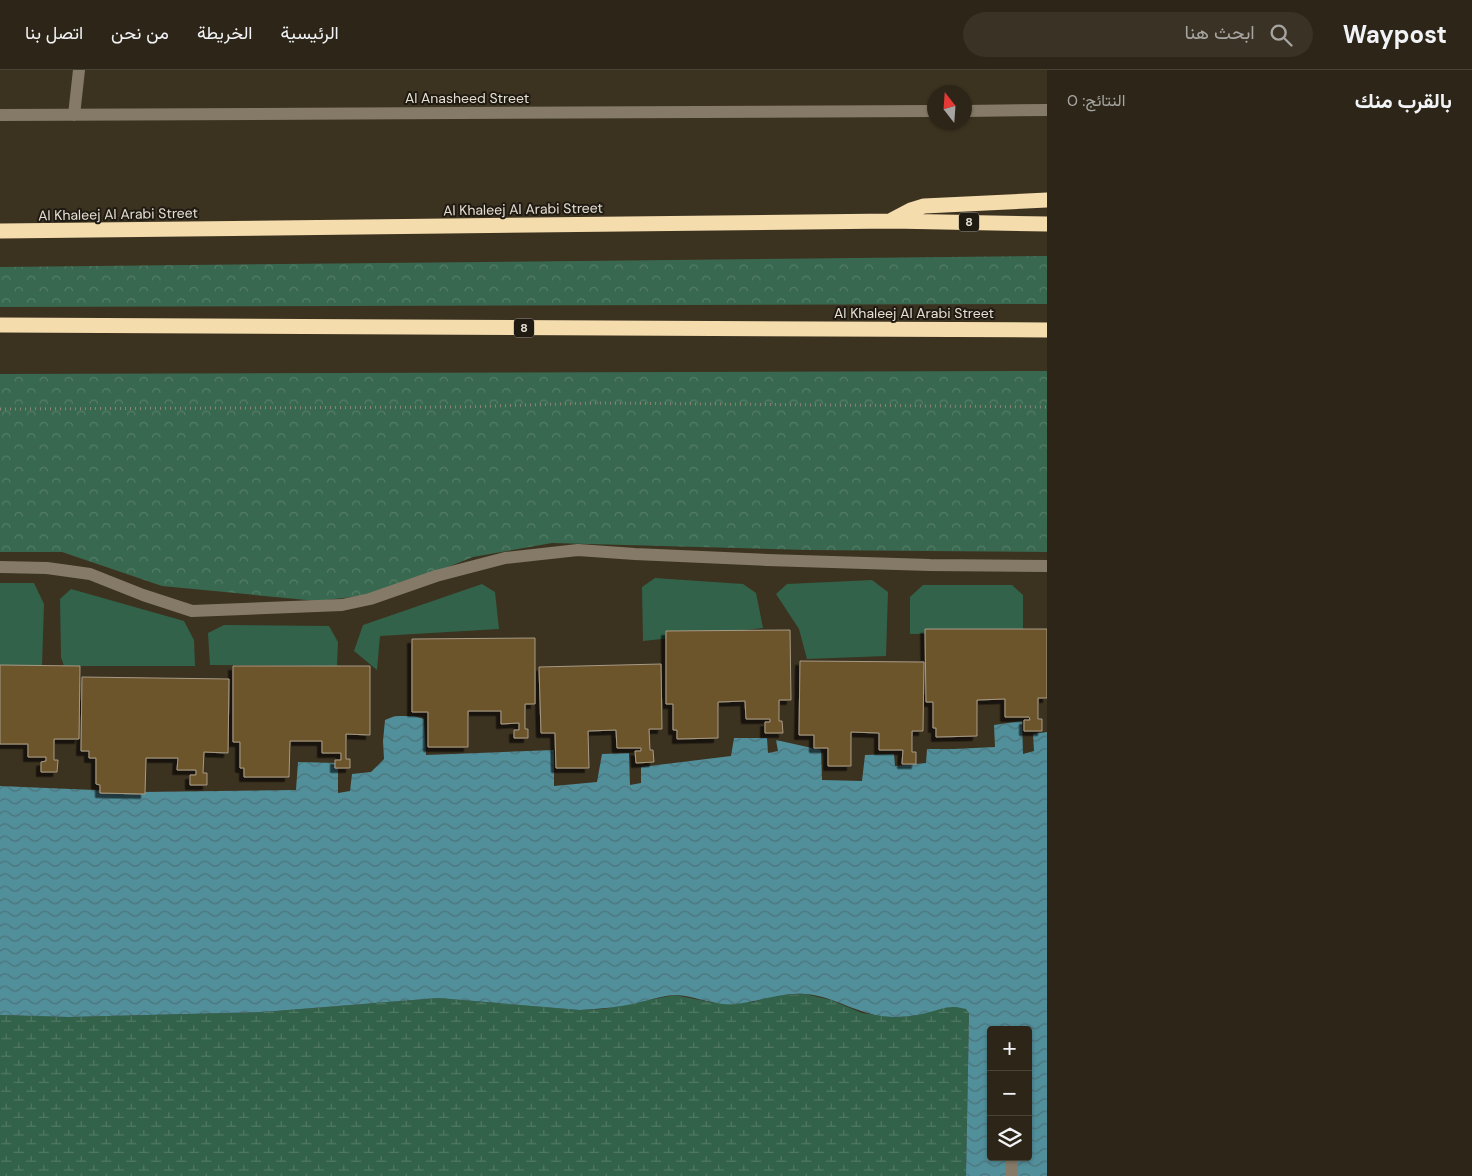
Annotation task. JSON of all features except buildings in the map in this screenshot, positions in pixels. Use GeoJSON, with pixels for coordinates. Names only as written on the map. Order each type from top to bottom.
{"type":"FeatureCollection","features":[{"type":"Feature","properties":{"kind":"highway"},"geometry":{"type":"LineString","coordinates":[[892,221],[911,210],[924,206],[1047,200]]}},
{"type":"Feature","properties":{"kind":"highway","name":"Al Khaleej Al Arabi Street"},"geometry":{"type":"LineString","coordinates":[[0,232],[892,221],[1047,224]]}},
{"type":"Feature","properties":{"kind":"highway","name":"Al Khaleej Al Arabi Street"},"geometry":{"type":"LineString","coordinates":[[0,325],[1047,330]]}},
{"type":"Feature","properties":{"kind":"street"},"geometry":{"type":"LineString","coordinates":[[74,115],[79,70]]}},
{"type":"Feature","properties":{"kind":"street"},"geometry":{"type":"LineString","coordinates":[[972,110],[1047,110]]}},
{"type":"Feature","properties":{"kind":"street","name":"Al Anasheed Street"},"geometry":{"type":"LineString","coordinates":[[0,116],[927,111]]}},
{"type":"Feature","properties":{"kind":"street"},"geometry":{"type":"LineString","coordinates":[[0,567],[47,568],[90,574],[143,595],[192,610],[342,605],[370,599],[436,576],[506,558],[578,550],[767,560],[930,565],[1047,566]]}},
{"type":"Feature","properties":{"kind":"street"},"geometry":{"type":"LineString","coordinates":[[1012,1161],[1012,1176]]}},
{"type":"Feature","properties":{"kind":"path"},"geometry":{"type":"LineString","coordinates":[[0,409],[461,407],[596,403],[1047,407]]}},
{"type":"Feature","properties":{"kind":"green space"},"geometry":{"type":"Polygon","coordinates":[[[1047,256],[1047,304],[0,307],[0,267],[1047,256]]]}},
{"type":"Feature","properties":{"kind":"green space"},"geometry":{"type":"Polygon","coordinates":[[[1047,371],[1047,552],[808,550],[552,543],[473,557],[379,594],[317,601],[162,586],[62,552],[0,552],[0,374],[1047,371]]]}},
{"type":"Feature","properties":{"kind":"green space"},"geometry":{"type":"Polygon","coordinates":[[[655,578],[743,584],[756,593],[763,628],[643,641],[642,587],[655,578]]]}},
{"type":"Feature","properties":{"kind":"green space"},"geometry":{"type":"Polygon","coordinates":[[[872,580],[888,592],[886,656],[807,659],[799,629],[776,594],[787,584],[872,580]]]}},
{"type":"Feature","properties":{"kind":"green space"},"geometry":{"type":"Polygon","coordinates":[[[0,583],[34,583],[44,604],[42,666],[0,666],[0,583]]]}},
{"type":"Feature","properties":{"kind":"green space"},"geometry":{"type":"Polygon","coordinates":[[[482,584],[495,592],[499,629],[380,636],[377,670],[354,651],[363,625],[482,584]]]}},
{"type":"Feature","properties":{"kind":"green space"},"geometry":{"type":"Polygon","coordinates":[[[923,585],[1012,585],[1023,595],[1023,633],[910,634],[910,597],[923,585]]]}},
{"type":"Feature","properties":{"kind":"green space"},"geometry":{"type":"Polygon","coordinates":[[[71,589],[184,621],[194,640],[195,666],[64,666],[61,657],[60,599],[71,589]]]}},
{"type":"Feature","properties":{"kind":"green space"},"geometry":{"type":"Polygon","coordinates":[[[224,625],[329,626],[338,642],[337,666],[210,665],[208,633],[224,625]]]}},
{"type":"Feature","properties":{"kind":"green space"},"geometry":{"type":"Polygon","coordinates":[[[805,994],[831,1000],[862,1013],[891,1017],[913,1016],[945,1006],[958,1006],[966,1009],[969,1014],[966,1176],[0,1176],[0,1015],[69,1017],[263,1012],[438,998],[580,1010],[603,1009],[675,995],[715,1003],[753,1002],[775,995],[805,994]]]}},
{"type":"Feature","properties":{"kind":"water"},"geometry":{"type":"Polygon","coordinates":[[[395,716],[414,716],[424,719],[426,755],[554,750],[554,786],[597,782],[602,754],[629,753],[630,785],[641,783],[641,767],[731,756],[734,738],[767,738],[768,753],[778,751],[776,740],[821,750],[822,780],[862,781],[865,755],[894,754],[895,766],[926,763],[927,749],[995,747],[994,725],[1022,721],[1023,754],[1034,751],[1033,734],[1047,732],[1047,1176],[966,1176],[969,1014],[966,1009],[955,1007],[918,1015],[892,1017],[880,1016],[827,998],[805,994],[778,996],[734,1004],[710,1002],[688,996],[674,995],[623,1006],[580,1010],[438,998],[263,1012],[69,1017],[0,1015],[0,786],[141,792],[296,790],[298,762],[338,763],[338,793],[350,791],[352,774],[371,772],[384,759],[385,720],[395,716]]]}}]}
